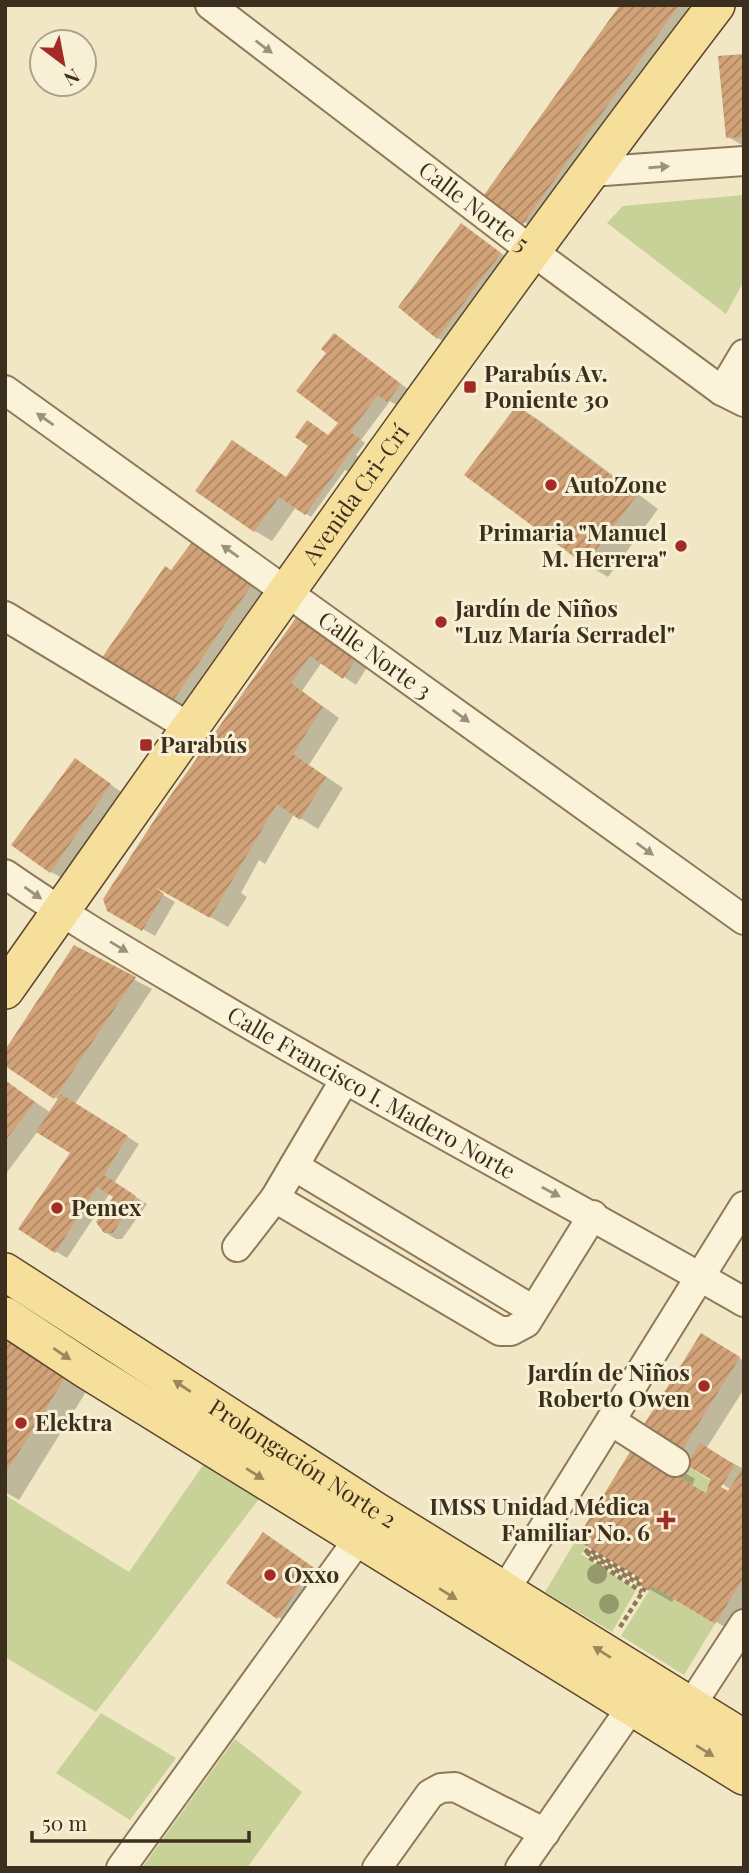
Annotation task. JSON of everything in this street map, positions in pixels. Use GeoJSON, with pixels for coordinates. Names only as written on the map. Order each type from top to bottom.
{"type":"FeatureCollection","features":[{"type":"Feature","properties":{"kind":"main road","name":"Avenida Cri-Crí"},"geometry":{"type":"LineString","coordinates":[[5,990],[286,590],[590,172],[716,5]]}},
{"type":"Feature","properties":{"kind":"main road","name":"Prolongación Norte 2"},"geometry":{"type":"LineString","coordinates":[[5,1272],[368,1525],[682,1719],[744,1776]]}},
{"type":"Feature","properties":{"kind":"main road","name":"Prolongación Norte 2"},"geometry":{"type":"LineString","coordinates":[[5,1316],[86,1370],[368,1525]]}},
{"type":"Feature","properties":{"kind":"main road","name":"Prolongación Norte 2"},"geometry":{"type":"LineString","coordinates":[[682,1719],[744,1739]]}},
{"type":"Feature","properties":{"kind":"street","name":"Calle Norte 5"},"geometry":{"type":"LineString","coordinates":[[210,5],[532,251],[733,396]]}},
{"type":"Feature","properties":{"kind":"street"},"geometry":{"type":"LineString","coordinates":[[590,172],[744,161]]}},
{"type":"Feature","properties":{"kind":"street"},"geometry":{"type":"LineString","coordinates":[[733,396],[744,354]]}},
{"type":"Feature","properties":{"kind":"street","name":"Calle Norte 3"},"geometry":{"type":"LineString","coordinates":[[5,390],[744,920]]}},
{"type":"Feature","properties":{"kind":"street"},"geometry":{"type":"LineString","coordinates":[[5,616],[189,727]]}},
{"type":"Feature","properties":{"kind":"street","name":"Calle Francisco I. Madero Norte"},"geometry":{"type":"LineString","coordinates":[[5,874],[60,912],[344,1081],[593,1215],[744,1303]]}},
{"type":"Feature","properties":{"kind":"street"},"geometry":{"type":"LineString","coordinates":[[237,1247],[275,1198],[344,1081]]}},
{"type":"Feature","properties":{"kind":"street"},"geometry":{"type":"LineString","coordinates":[[294,1166],[533,1310]]}},
{"type":"Feature","properties":{"kind":"street"},"geometry":{"type":"LineString","coordinates":[[275,1198],[500,1331],[518,1328],[526,1323],[593,1215]]}},
{"type":"Feature","properties":{"kind":"street"},"geometry":{"type":"LineString","coordinates":[[496,1605],[744,1206]]}},
{"type":"Feature","properties":{"kind":"street"},"geometry":{"type":"LineString","coordinates":[[611,1422],[675,1462]]}},
{"type":"Feature","properties":{"kind":"street"},"geometry":{"type":"LineString","coordinates":[[121,1868],[368,1525]]}},
{"type":"Feature","properties":{"kind":"street"},"geometry":{"type":"LineString","coordinates":[[682,1719],[744,1624]]}},
{"type":"Feature","properties":{"kind":"street"},"geometry":{"type":"LineString","coordinates":[[520,1868],[641,1695]]}},
{"type":"Feature","properties":{"kind":"street"},"geometry":{"type":"LineString","coordinates":[[377,1868],[430,1794],[441,1788],[455,1787],[545,1833]]}},
{"type":"Feature","properties":{"kind":"path"},"geometry":{"type":"LineString","coordinates":[[587,1550],[641,1581],[639,1584],[589,1553],[587,1556],[643,1590],[618,1630]]}},
{"type":"Feature","properties":{"kind":"green space"},"geometry":{"type":"Polygon","coordinates":[[[744,195],[744,281],[726,314],[607,223],[623,206],[744,195]]]}},
{"type":"Feature","properties":{"kind":"green space"},"geometry":{"type":"Polygon","coordinates":[[[678,1460],[709,1480],[706,1493],[670,1472],[678,1460]]]}},
{"type":"Feature","properties":{"kind":"green space"},"geometry":{"type":"Polygon","coordinates":[[[206,1461],[262,1495],[96,1712],[5,1657],[5,1495],[129,1572],[206,1461]]]}},
{"type":"Feature","properties":{"kind":"green space"},"geometry":{"type":"Polygon","coordinates":[[[576,1540],[586,1546],[581,1554],[636,1590],[612,1632],[545,1592],[576,1540]]]}},
{"type":"Feature","properties":{"kind":"green space"},"geometry":{"type":"Polygon","coordinates":[[[652,1586],[715,1624],[684,1675],[621,1636],[652,1586]]]}},
{"type":"Feature","properties":{"kind":"green space"},"geometry":{"type":"Polygon","coordinates":[[[101,1713],[176,1758],[130,1820],[56,1773],[101,1713]]]}},
{"type":"Feature","properties":{"kind":"green space"},"geometry":{"type":"Polygon","coordinates":[[[235,1739],[302,1792],[247,1868],[142,1868],[235,1739]]]}},
{"type":"Feature","properties":{"kind":"building"},"geometry":{"type":"Polygon","coordinates":[[[620,5],[679,5],[523,224],[484,195],[620,5]]]}},
{"type":"Feature","properties":{"kind":"building"},"geometry":{"type":"Polygon","coordinates":[[[744,54],[744,137],[726,138],[718,56],[744,54]]]}},
{"type":"Feature","properties":{"kind":"building"},"geometry":{"type":"Polygon","coordinates":[[[461,223],[501,253],[437,339],[398,307],[461,223]]]}},
{"type":"Feature","properties":{"kind":"building"},"geometry":{"type":"Polygon","coordinates":[[[334,333],[401,384],[387,402],[378,395],[350,432],[360,438],[305,515],[279,497],[254,532],[195,491],[232,440],[286,477],[308,446],[295,437],[307,420],[328,435],[338,423],[296,391],[326,353],[321,349],[334,333]]]}},
{"type":"Feature","properties":{"kind":"building","name":"AutoZone"},"geometry":{"type":"Polygon","coordinates":[[[517,405],[637,495],[585,565],[464,475],[517,405]]]}},
{"type":"Feature","properties":{"kind":"building"},"geometry":{"type":"Polygon","coordinates":[[[195,538],[255,580],[170,705],[99,662],[165,566],[171,570],[195,538]]]}},
{"type":"Feature","properties":{"kind":"building"},"geometry":{"type":"Polygon","coordinates":[[[298,615],[358,656],[343,679],[310,656],[291,683],[323,707],[293,754],[326,777],[300,820],[277,804],[210,918],[155,887],[164,894],[142,931],[107,911],[103,899],[168,799],[298,615]]]}},
{"type":"Feature","properties":{"kind":"building"},"geometry":{"type":"Polygon","coordinates":[[[75,758],[111,784],[50,873],[11,845],[75,758]]]}},
{"type":"Feature","properties":{"kind":"building"},"geometry":{"type":"Polygon","coordinates":[[[74,945],[136,977],[54,1099],[5,1066],[5,1050],[74,945]]]}},
{"type":"Feature","properties":{"kind":"building"},"geometry":{"type":"Polygon","coordinates":[[[5,1080],[35,1102],[5,1141],[5,1080]]]}},
{"type":"Feature","properties":{"kind":"building"},"geometry":{"type":"Polygon","coordinates":[[[61,1094],[128,1136],[104,1175],[136,1196],[113,1233],[104,1233],[96,1222],[113,1197],[97,1187],[55,1253],[18,1229],[70,1153],[36,1132],[61,1094]]]}},
{"type":"Feature","properties":{"kind":"building","name":"Elektra"},"geometry":{"type":"Polygon","coordinates":[[[5,1332],[68,1373],[5,1474],[5,1332]]]}},
{"type":"Feature","properties":{"kind":"building"},"geometry":{"type":"Polygon","coordinates":[[[701,1333],[740,1357],[677,1458],[638,1434],[701,1333]]]}},
{"type":"Feature","properties":{"kind":"building","name":"IMSS Unidad Médica Familiar No. 6"},"geometry":{"type":"Polygon","coordinates":[[[636,1442],[670,1472],[706,1493],[710,1479],[686,1465],[700,1443],[735,1465],[721,1487],[728,1491],[744,1466],[744,1577],[715,1624],[652,1586],[649,1591],[640,1585],[643,1580],[576,1540],[636,1442]]]}},
{"type":"Feature","properties":{"kind":"building","name":"Oxxo"},"geometry":{"type":"Polygon","coordinates":[[[263,1532],[313,1567],[277,1619],[226,1583],[263,1532]]]}},
{"type":"Feature","properties":{"kind":"place","name":"Parabús Av. Poniente 30"},"geometry":{"type":"Point","coordinates":[470,387]}},
{"type":"Feature","properties":{"kind":"place","name":"AutoZone"},"geometry":{"type":"Point","coordinates":[551,485]}},
{"type":"Feature","properties":{"kind":"place","name":"Primaria \"Manuel M. Herrera\""},"geometry":{"type":"Point","coordinates":[681,546]}},
{"type":"Feature","properties":{"kind":"place","name":"Jardín de Niños \"Luz María Serradel\""},"geometry":{"type":"Point","coordinates":[441,622]}},
{"type":"Feature","properties":{"kind":"place","name":"Parabús"},"geometry":{"type":"Point","coordinates":[146,745]}},
{"type":"Feature","properties":{"kind":"place","name":"Pemex"},"geometry":{"type":"Point","coordinates":[57,1208]}},
{"type":"Feature","properties":{"kind":"place","name":"Jardín de Niños Roberto Owen"},"geometry":{"type":"Point","coordinates":[704,1386]}},
{"type":"Feature","properties":{"kind":"place","name":"Elektra"},"geometry":{"type":"Point","coordinates":[21,1423]}},
{"type":"Feature","properties":{"kind":"place","name":"IMSS Unidad Médica Familiar No. 6"},"geometry":{"type":"Point","coordinates":[666,1520]}},
{"type":"Feature","properties":{"kind":"place","name":"Oxxo"},"geometry":{"type":"Point","coordinates":[270,1575]}}]}
